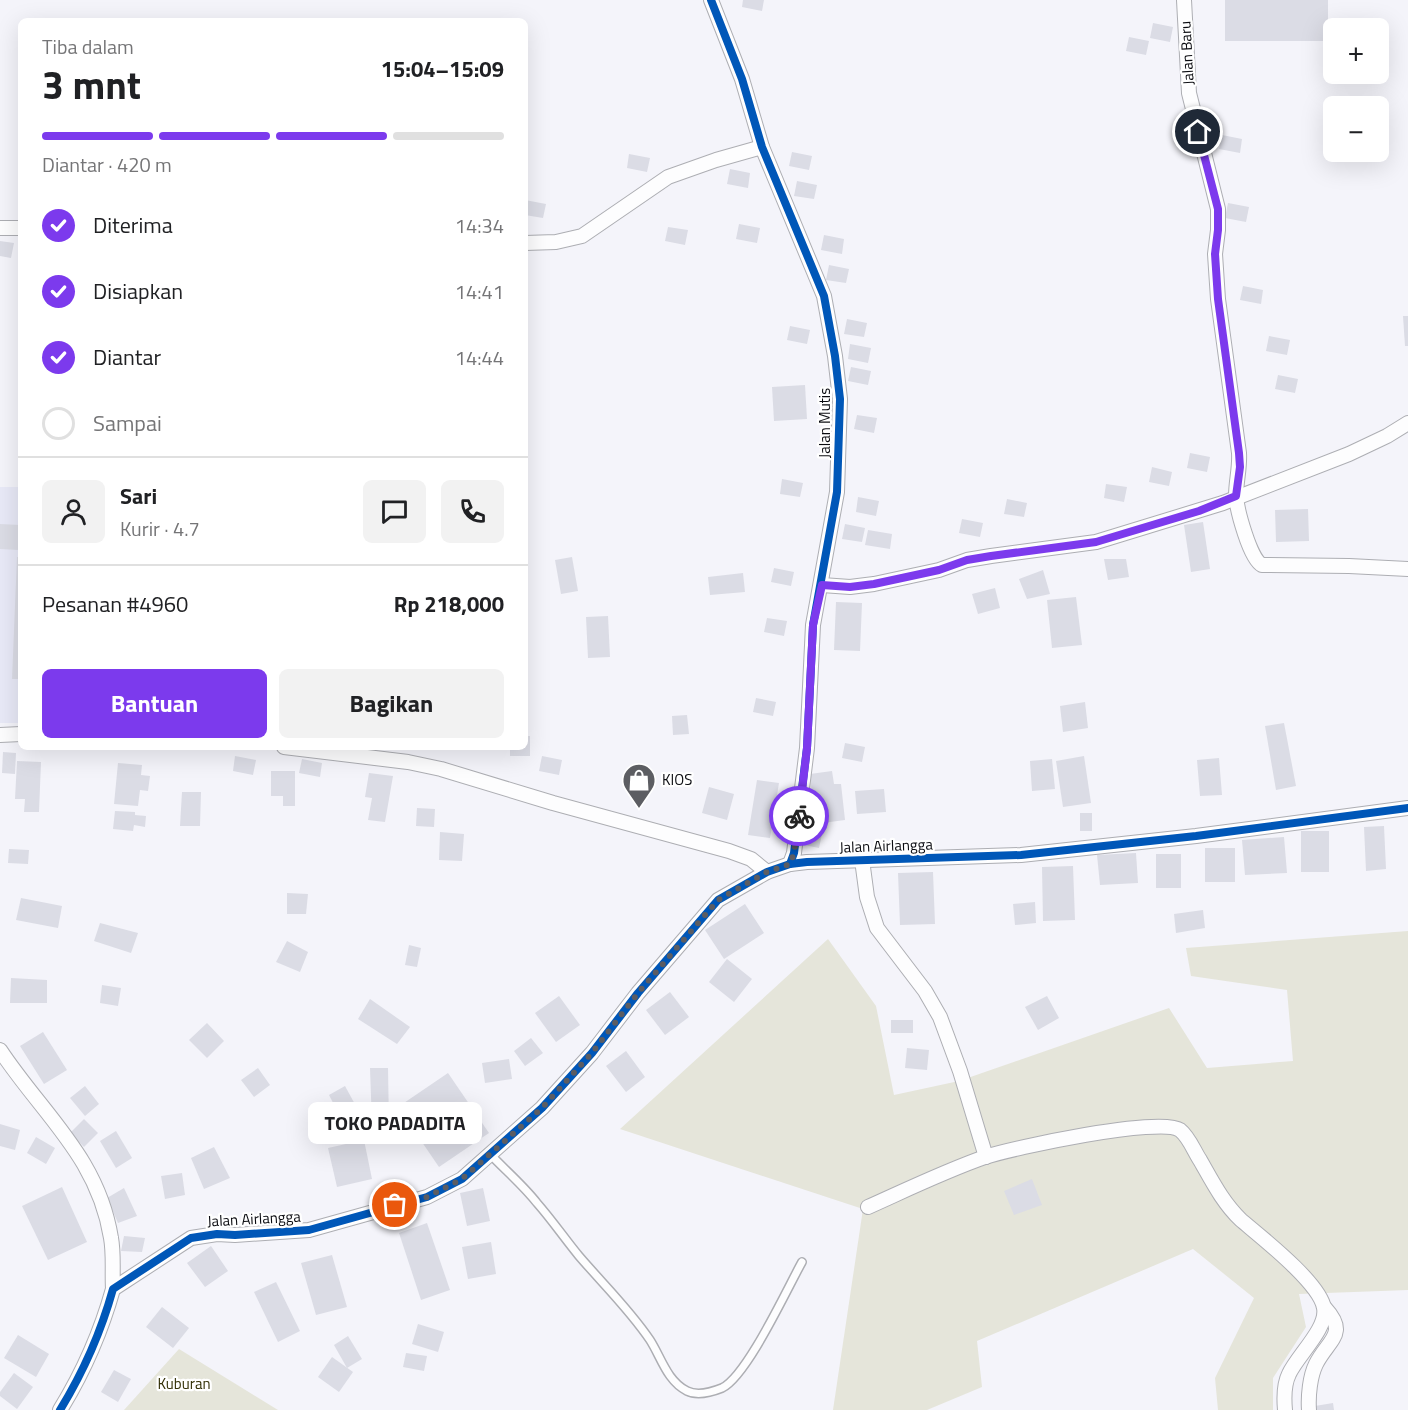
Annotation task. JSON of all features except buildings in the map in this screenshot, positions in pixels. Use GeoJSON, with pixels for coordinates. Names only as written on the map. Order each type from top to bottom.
{"type":"FeatureCollection","features":[{"type":"Feature","properties":{"kind":"street","name":"Jalan Mutis"},"geometry":{"type":"LineString","coordinates":[[711,0],[742,79],[762,147],[824,296],[840,399],[837,492],[813,625],[807,748],[794,853],[790,864]]}},
{"type":"Feature","properties":{"kind":"street","name":"Jalan Baru"},"geometry":{"type":"LineString","coordinates":[[1184,0],[1189,93],[1218,209],[1215,254],[1218,299],[1239,453],[1240,467],[1236,496]]}},
{"type":"Feature","properties":{"kind":"street"},"geometry":{"type":"LineString","coordinates":[[528,243],[556,242],[582,236],[668,177],[762,147]]}},
{"type":"Feature","properties":{"kind":"street"},"geometry":{"type":"LineString","coordinates":[[0,228],[18,228]]}},
{"type":"Feature","properties":{"kind":"street"},"geometry":{"type":"LineString","coordinates":[[822,585],[850,587],[874,584],[939,570],[967,560],[1096,542],[1199,511],[1349,454],[1408,423]]}},
{"type":"Feature","properties":{"kind":"street"},"geometry":{"type":"LineString","coordinates":[[1236,496],[1249,548],[1258,563],[1262,565],[1408,569]]}},
{"type":"Feature","properties":{"kind":"street"},"geometry":{"type":"LineString","coordinates":[[0,735],[18,734]]}},
{"type":"Feature","properties":{"kind":"street"},"geometry":{"type":"LineString","coordinates":[[309,750],[408,762],[441,769],[553,803],[729,851],[751,859],[767,872]]}},
{"type":"Feature","properties":{"kind":"street","name":"Jalan Airlangga"},"geometry":{"type":"LineString","coordinates":[[112,1288],[191,1238],[217,1234],[287,1232],[323,1226],[437,1192],[462,1179],[542,1108],[561,1088],[718,900],[767,872],[790,864],[1021,855],[1196,836],[1408,808]]}},
{"type":"Feature","properties":{"kind":"street"},"geometry":{"type":"LineString","coordinates":[[862,860],[872,914],[878,928],[925,991],[940,1017],[960,1071],[986,1156]]}},
{"type":"Feature","properties":{"kind":"street"},"geometry":{"type":"LineString","coordinates":[[0,1050],[76,1149],[90,1172],[101,1196],[112,1240],[112,1288],[100,1333],[60,1410]]}},
{"type":"Feature","properties":{"kind":"street"},"geometry":{"type":"LineString","coordinates":[[868,1207],[986,1156],[1107,1131],[1160,1125],[1173,1126],[1181,1131],[1188,1140],[1220,1195],[1236,1215],[1311,1283],[1324,1308],[1334,1318],[1336,1334],[1313,1370],[1309,1410]]}},
{"type":"Feature","properties":{"kind":"street"},"geometry":{"type":"LineString","coordinates":[[1285,1410],[1287,1377],[1297,1359],[1319,1330],[1324,1318],[1324,1308]]}},
{"type":"Feature","properties":{"kind":"lane"},"geometry":{"type":"LineString","coordinates":[[490,1154],[536,1201],[637,1323],[651,1342],[665,1370],[688,1392],[705,1393],[724,1387],[743,1368],[802,1262]]}},
{"type":"Feature","properties":{"kind":"shaded area"},"geometry":{"type":"Polygon","coordinates":[[[0,487],[18,487],[18,723],[0,723],[0,487]]]}},
{"type":"Feature","properties":{"kind":"green space"},"geometry":{"type":"Polygon","coordinates":[[[1408,931],[1408,1290],[1299,1294],[1306,1327],[1273,1378],[1273,1410],[1218,1410],[1215,1378],[1254,1298],[1193,1249],[977,1341],[982,1387],[927,1410],[833,1410],[863,1209],[620,1129],[828,939],[876,1006],[894,1095],[959,1081],[1169,1008],[1207,1068],[1293,1061],[1287,990],[1191,976],[1186,948],[1408,931]]]}},
{"type":"Feature","properties":{"kind":"green space","name":"Kuburan"},"geometry":{"type":"Polygon","coordinates":[[[179,1349],[278,1410],[124,1410],[179,1349]]]}},
{"type":"Feature","properties":{"kind":"cycle path"},"geometry":{"type":"LineString","coordinates":[[711,0],[742,79],[762,147],[824,296],[840,399],[837,492],[813,625],[807,748],[794,853],[790,864]]}},
{"type":"Feature","properties":{"kind":"cycle path"},"geometry":{"type":"LineString","coordinates":[[60,1410],[91,1351],[113,1289],[191,1238],[217,1234],[309,1230],[427,1197],[462,1179],[542,1108],[592,1053],[638,993],[718,900],[767,872],[790,864],[807,862],[1021,855],[1196,836],[1408,808]]}},
{"type":"Feature","properties":{"kind":"way so far"},"geometry":{"type":"LineString","coordinates":[[395,1205],[427,1197],[462,1179],[542,1108],[592,1053],[638,993],[718,900],[767,872],[790,864],[794,853],[799,816]]}},
{"type":"Feature","properties":{"kind":"place","name":"KIOS"},"geometry":{"type":"Point","coordinates":[639,809]}},
{"type":"Feature","properties":{"kind":"place","name":"TOKO PADADITA"},"geometry":{"type":"Point","coordinates":[395,1205]}},
{"type":"Feature","properties":{"kind":"route"},"geometry":{"type":"LineString","coordinates":[[799,816],[807,748],[813,625],[822,585],[850,587],[874,584],[939,570],[967,560],[1096,542],[1154,526],[1223,503],[1236,496],[1240,467],[1239,453],[1218,299],[1215,254],[1219,217],[1198,132]]}}]}
